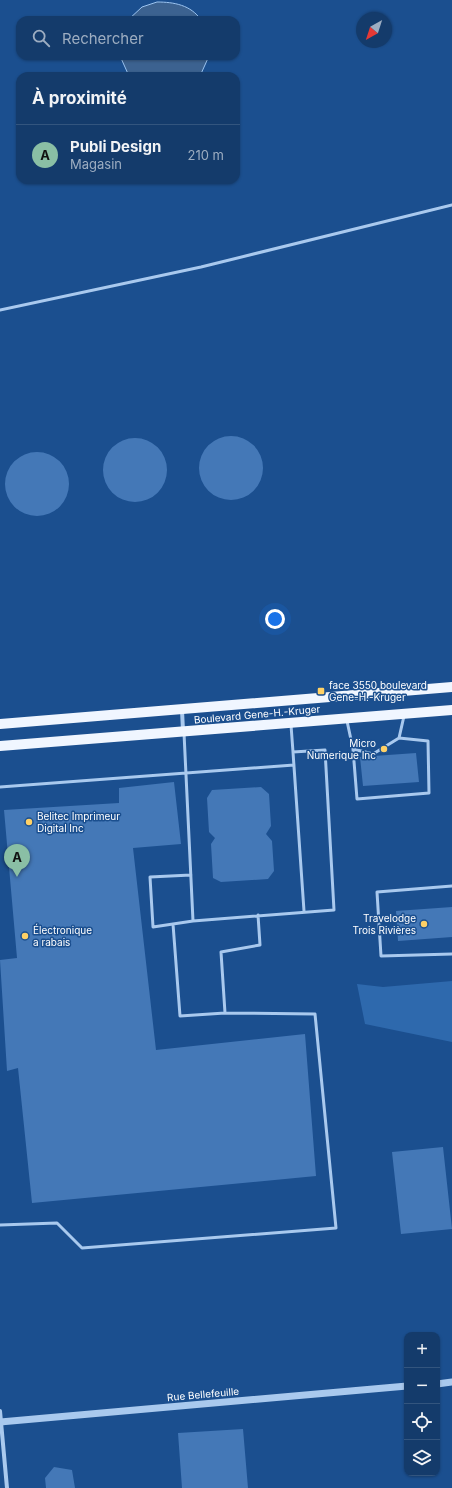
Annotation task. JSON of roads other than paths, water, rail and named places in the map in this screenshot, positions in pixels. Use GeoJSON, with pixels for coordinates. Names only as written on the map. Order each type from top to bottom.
{"type":"FeatureCollection","features":[{"type":"Feature","properties":{"kind":"main road","name":"Boulevard Gene-H.-Kruger"},"geometry":{"type":"LineString","coordinates":[[0,724],[452,688]]}},
{"type":"Feature","properties":{"kind":"main road","name":"Boulevard Gene-H.-Kruger"},"geometry":{"type":"LineString","coordinates":[[0,746],[452,710]]}},
{"type":"Feature","properties":{"kind":"street","name":"Boulevard Gene-H.-Kruger"},"geometry":{"type":"LineString","coordinates":[[182,709],[184,732]]}},
{"type":"Feature","properties":{"kind":"street"},"geometry":{"type":"LineString","coordinates":[[440,1384],[452,1382]]}},
{"type":"Feature","properties":{"kind":"street","name":"Rue Bellefeuille"},"geometry":{"type":"LineString","coordinates":[[1,1422],[404,1386]]}},
{"type":"Feature","properties":{"kind":"street"},"geometry":{"type":"LineString","coordinates":[[0,1411],[7,1488]]}},
{"type":"Feature","properties":{"kind":"lane"},"geometry":{"type":"LineString","coordinates":[[0,310],[202,267],[452,205]]}},
{"type":"Feature","properties":{"kind":"lane"},"geometry":{"type":"LineString","coordinates":[[399,738],[405,714]]}},
{"type":"Feature","properties":{"kind":"lane"},"geometry":{"type":"LineString","coordinates":[[347,719],[353,749],[357,799],[429,793],[428,741],[399,738],[373,754],[353,749]]}},
{"type":"Feature","properties":{"kind":"lane"},"geometry":{"type":"LineString","coordinates":[[291,723],[304,911]]}},
{"type":"Feature","properties":{"kind":"lane"},"geometry":{"type":"LineString","coordinates":[[184,732],[193,921]]}},
{"type":"Feature","properties":{"kind":"lane"},"geometry":{"type":"LineString","coordinates":[[191,875],[150,877],[153,927],[193,921],[304,911],[334,910],[325,750],[293,752]]}},
{"type":"Feature","properties":{"kind":"lane"},"geometry":{"type":"LineString","coordinates":[[0,787],[294,765]]}},
{"type":"Feature","properties":{"kind":"lane"},"geometry":{"type":"LineString","coordinates":[[452,886],[377,892],[381,956],[452,954]]}},
{"type":"Feature","properties":{"kind":"lane"},"geometry":{"type":"LineString","coordinates":[[225,1013],[221,952],[260,945],[258,915]]}},
{"type":"Feature","properties":{"kind":"lane"},"geometry":{"type":"LineString","coordinates":[[0,1225],[57,1223],[82,1248],[336,1228],[315,1014],[225,1013],[180,1016],[172,924]]}},
{"type":"Feature","properties":{"kind":"place","name":"face 3550 boulevard Gene-H.-Kruger"},"geometry":{"type":"Point","coordinates":[321,691]}},
{"type":"Feature","properties":{"kind":"place","name":"Micro Numerique Inc"},"geometry":{"type":"Point","coordinates":[384,749]}},
{"type":"Feature","properties":{"kind":"place","name":"Belitec Imprimeur Digital Inc"},"geometry":{"type":"Point","coordinates":[29,822]}},
{"type":"Feature","properties":{"kind":"place","name":"Publi Design"},"geometry":{"type":"Point","coordinates":[17,877]}},
{"type":"Feature","properties":{"kind":"place","name":"Travelodge Trois Rivières"},"geometry":{"type":"Point","coordinates":[424,924]}},
{"type":"Feature","properties":{"kind":"place","name":"Électronique a rabais"},"geometry":{"type":"Point","coordinates":[25,936]}}]}
